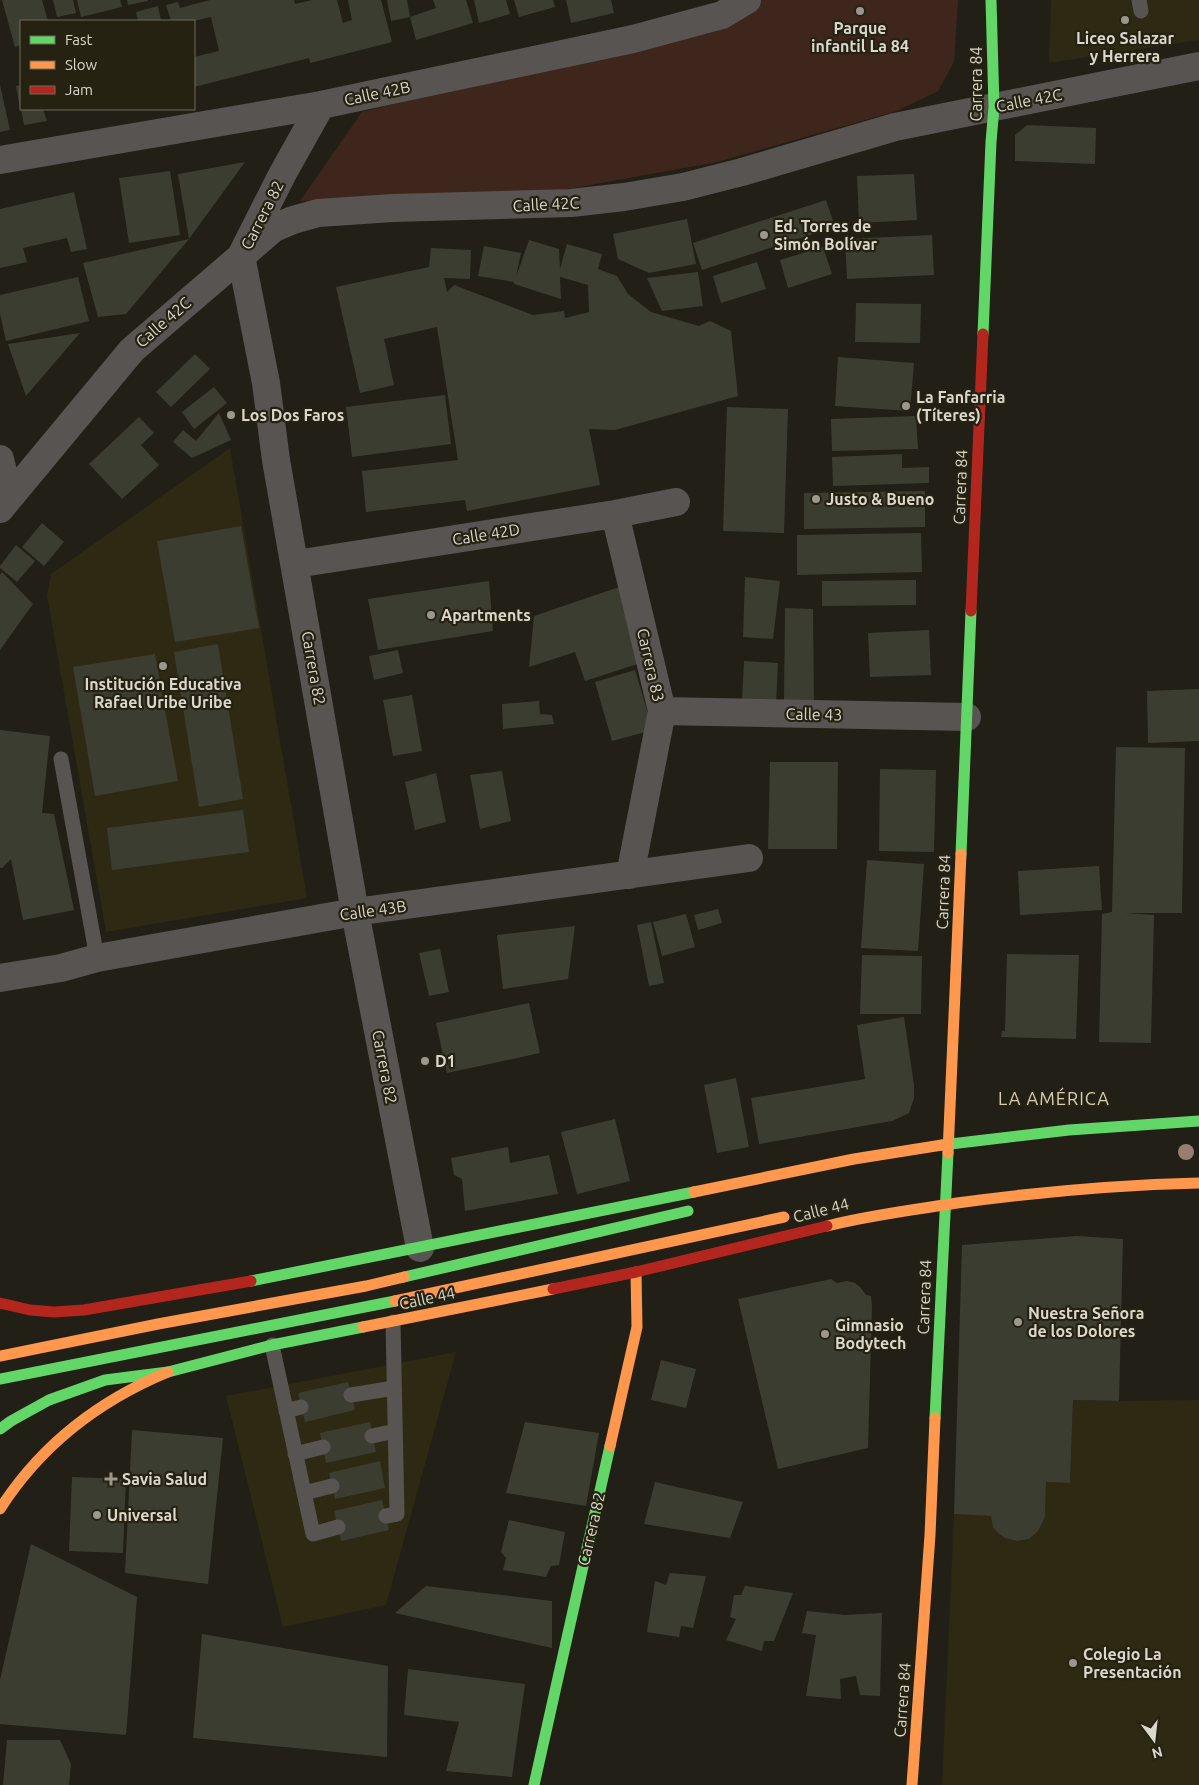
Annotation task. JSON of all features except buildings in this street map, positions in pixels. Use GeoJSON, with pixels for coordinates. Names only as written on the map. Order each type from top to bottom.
{"type":"FeatureCollection","features":[{"type":"Feature","properties":{"kind":"street","name":"Calle 42B"},"geometry":{"type":"LineString","coordinates":[[0,160],[322,105],[633,39],[721,7],[747,0]]}},
{"type":"Feature","properties":{"kind":"street","name":"Carrera 84"},"geometry":{"type":"LineString","coordinates":[[912,1785],[930,1535],[946,1205],[947,1145],[950,1114],[994,107],[991,0]]}},
{"type":"Feature","properties":{"kind":"street","name":"Calle 42C"},"geometry":{"type":"LineString","coordinates":[[4,503],[132,350],[274,228],[293,220],[318,213],[393,208],[563,204],[624,197],[683,187],[742,172],[896,127],[1199,66]]}},
{"type":"Feature","properties":{"kind":"street","name":"Carrera 82"},"geometry":{"type":"LineString","coordinates":[[322,105],[283,173],[241,256],[266,383],[276,460],[296,564],[356,912],[420,1248]]}},
{"type":"Feature","properties":{"kind":"street"},"geometry":{"type":"LineString","coordinates":[[0,460],[4,503]]}},
{"type":"Feature","properties":{"kind":"street","name":"Calle 42D"},"geometry":{"type":"LineString","coordinates":[[296,564],[616,514],[676,502]]}},
{"type":"Feature","properties":{"kind":"street","name":"Carrera 83"},"geometry":{"type":"LineString","coordinates":[[616,514],[662,711],[630,875]]}},
{"type":"Feature","properties":{"kind":"street","name":"Calle 43"},"geometry":{"type":"LineString","coordinates":[[662,711],[966,717]]}},
{"type":"Feature","properties":{"kind":"street","name":"Calle 43B"},"geometry":{"type":"LineString","coordinates":[[0,978],[61,968],[97,958],[356,912],[749,858]]}},
{"type":"Feature","properties":{"kind":"street","name":"Calle 44"},"geometry":{"type":"LineString","coordinates":[[0,1303],[30,1310],[54,1312],[84,1310],[194,1292],[420,1248],[854,1159],[1002,1137],[1128,1125],[1199,1121]]}},
{"type":"Feature","properties":{"kind":"street","name":"Calle 44"},"geometry":{"type":"LineString","coordinates":[[814,1178],[854,1159]]}},
{"type":"Feature","properties":{"kind":"street","name":"Calle 44"},"geometry":{"type":"LineString","coordinates":[[0,1429],[11,1420],[49,1400],[105,1380],[168,1372],[272,1345],[636,1272],[867,1216],[1021,1195],[1151,1184],[1199,1183]]}},
{"type":"Feature","properties":{"kind":"street","name":"Calle 44"},"geometry":{"type":"LineString","coordinates":[[0,1356],[158,1324],[366,1286],[702,1208]]}},
{"type":"Feature","properties":{"kind":"street","name":"Calle 44"},"geometry":{"type":"LineString","coordinates":[[832,1214],[867,1216]]}},
{"type":"Feature","properties":{"kind":"street","name":"Calle 44"},"geometry":{"type":"LineString","coordinates":[[0,1379],[372,1306],[796,1215]]}},
{"type":"Feature","properties":{"kind":"street","name":"Carrera 82"},"geometry":{"type":"LineString","coordinates":[[534,1785],[637,1326],[636,1272]]}},
{"type":"Feature","properties":{"kind":"street"},"geometry":{"type":"LineString","coordinates":[[0,1509],[37,1460],[82,1418],[119,1395],[168,1372]]}},
{"type":"Feature","properties":{"kind":"lane"},"geometry":{"type":"LineString","coordinates":[[61,758],[97,958]]}},
{"type":"Feature","properties":{"kind":"lane"},"geometry":{"type":"LineString","coordinates":[[386,1516],[397,1514],[389,1473],[395,1431],[393,1322]]}},
{"type":"Feature","properties":{"kind":"lane"},"geometry":{"type":"LineString","coordinates":[[272,1345],[312,1534],[338,1527]]}},
{"type":"Feature","properties":{"kind":"lane"},"geometry":{"type":"LineString","coordinates":[[351,1395],[394,1388]]}},
{"type":"Feature","properties":{"kind":"lane"},"geometry":{"type":"LineString","coordinates":[[286,1411],[301,1406]]}},
{"type":"Feature","properties":{"kind":"lane"},"geometry":{"type":"LineString","coordinates":[[372,1436],[395,1431]]}},
{"type":"Feature","properties":{"kind":"lane"},"geometry":{"type":"LineString","coordinates":[[295,1454],[323,1447]]}},
{"type":"Feature","properties":{"kind":"lane"},"geometry":{"type":"LineString","coordinates":[[304,1493],[332,1486]]}},
{"type":"Feature","properties":{"kind":"shaded area"},"geometry":{"type":"Polygon","coordinates":[[[760,0],[958,0],[954,62],[938,91],[897,111],[717,162],[568,189],[300,201],[362,112],[489,80],[760,0]]]}},
{"type":"Feature","properties":{"kind":"shaded area","name":"Liceo Salazar y Herrera"},"geometry":{"type":"Polygon","coordinates":[[[1051,0],[1199,0],[1199,40],[1049,63],[1051,0]]]}},
{"type":"Feature","properties":{"kind":"shaded area","name":"Institución Educativa Rafael Uribe Uribe"},"geometry":{"type":"Polygon","coordinates":[[[230,448],[307,898],[106,932],[47,595],[51,574],[230,448]]]}},
{"type":"Feature","properties":{"kind":"shaded area"},"geometry":{"type":"Polygon","coordinates":[[[456,1352],[386,1605],[283,1627],[226,1396],[456,1352]]]}},
{"type":"Feature","properties":{"kind":"shaded area","name":"Colegio La Presentación"},"geometry":{"type":"Polygon","coordinates":[[[1073,1400],[1199,1400],[1199,1785],[942,1785],[954,1514],[991,1516],[998,1533],[1005,1538],[1017,1541],[1029,1539],[1038,1531],[1045,1517],[1046,1482],[1070,1483],[1073,1400]]]}},
{"type":"Feature","properties":{"kind":"traffic: fast"},"geometry":{"type":"LineString","coordinates":[[983,334],[994,107],[991,0]]}},
{"type":"Feature","properties":{"kind":"traffic: fast"},"geometry":{"type":"LineString","coordinates":[[961,854],[971,611]]}},
{"type":"Feature","properties":{"kind":"traffic: fast"},"geometry":{"type":"LineString","coordinates":[[942,1145],[1069,1130],[1199,1121]]}},
{"type":"Feature","properties":{"kind":"traffic: fast"},"geometry":{"type":"LineString","coordinates":[[935,1418],[948,1153]]}},
{"type":"Feature","properties":{"kind":"traffic: fast"},"geometry":{"type":"LineString","coordinates":[[251,1281],[694,1192]]}},
{"type":"Feature","properties":{"kind":"traffic: fast"},"geometry":{"type":"LineString","coordinates":[[404,1277],[688,1211]]}},
{"type":"Feature","properties":{"kind":"traffic: fast"},"geometry":{"type":"LineString","coordinates":[[0,1379],[395,1301]]}},
{"type":"Feature","properties":{"kind":"traffic: fast"},"geometry":{"type":"LineString","coordinates":[[0,1429],[49,1400],[105,1380],[168,1372],[272,1345],[363,1327]]}},
{"type":"Feature","properties":{"kind":"traffic: fast"},"geometry":{"type":"LineString","coordinates":[[534,1785],[610,1446]]}},
{"type":"Feature","properties":{"kind":"traffic: slow"},"geometry":{"type":"LineString","coordinates":[[948,1153],[961,854]]}},
{"type":"Feature","properties":{"kind":"traffic: slow"},"geometry":{"type":"LineString","coordinates":[[694,1192],[854,1159],[942,1145]]}},
{"type":"Feature","properties":{"kind":"traffic: slow"},"geometry":{"type":"LineString","coordinates":[[827,1226],[892,1213],[1017,1196],[1108,1187],[1199,1183]]}},
{"type":"Feature","properties":{"kind":"traffic: slow"},"geometry":{"type":"LineString","coordinates":[[395,1301],[784,1217]]}},
{"type":"Feature","properties":{"kind":"traffic: slow"},"geometry":{"type":"LineString","coordinates":[[610,1446],[637,1327],[636,1272]]}},
{"type":"Feature","properties":{"kind":"traffic: slow"},"geometry":{"type":"LineString","coordinates":[[0,1356],[158,1324],[366,1286],[404,1277]]}},
{"type":"Feature","properties":{"kind":"traffic: slow"},"geometry":{"type":"LineString","coordinates":[[363,1327],[553,1289]]}},
{"type":"Feature","properties":{"kind":"traffic: slow"},"geometry":{"type":"LineString","coordinates":[[0,1509],[34,1465],[73,1427],[118,1397],[168,1372]]}},
{"type":"Feature","properties":{"kind":"traffic: slow"},"geometry":{"type":"LineString","coordinates":[[912,1785],[930,1535],[935,1418]]}},
{"type":"Feature","properties":{"kind":"traffic: jam"},"geometry":{"type":"LineString","coordinates":[[971,611],[983,334]]}},
{"type":"Feature","properties":{"kind":"traffic: jam"},"geometry":{"type":"LineString","coordinates":[[553,1289],[636,1272],[827,1226]]}},
{"type":"Feature","properties":{"kind":"traffic: jam"},"geometry":{"type":"LineString","coordinates":[[0,1303],[30,1310],[54,1312],[84,1310],[251,1281]]}},
{"type":"Feature","properties":{"kind":"place","name":"Parque infantil La 84"},"geometry":{"type":"Point","coordinates":[860,11]}},
{"type":"Feature","properties":{"kind":"place","name":"Liceo Salazar y Herrera"},"geometry":{"type":"Point","coordinates":[1125,20]}},
{"type":"Feature","properties":{"kind":"place","name":"Ed. Torres de Simón Bolívar"},"geometry":{"type":"Point","coordinates":[764,235]}},
{"type":"Feature","properties":{"kind":"place","name":"La Fanfarria (Títeres)"},"geometry":{"type":"Point","coordinates":[906,406]}},
{"type":"Feature","properties":{"kind":"place","name":"Los Dos Faros"},"geometry":{"type":"Point","coordinates":[231,415]}},
{"type":"Feature","properties":{"kind":"place","name":"Justo & Bueno"},"geometry":{"type":"Point","coordinates":[816,499]}},
{"type":"Feature","properties":{"kind":"place","name":"Apartments"},"geometry":{"type":"Point","coordinates":[431,615]}},
{"type":"Feature","properties":{"kind":"place","name":"Institución Educativa Rafael Uribe Uribe"},"geometry":{"type":"Point","coordinates":[163,666]}},
{"type":"Feature","properties":{"kind":"place","name":"D1"},"geometry":{"type":"Point","coordinates":[425,1061]}},
{"type":"Feature","properties":{"kind":"place","name":"Nuestra Señora de los Dolores"},"geometry":{"type":"Point","coordinates":[1018,1322]}},
{"type":"Feature","properties":{"kind":"place","name":"Gimnasio Bodytech"},"geometry":{"type":"Point","coordinates":[825,1334]}},
{"type":"Feature","properties":{"kind":"place","name":"Savia Salud"},"geometry":{"type":"Point","coordinates":[111,1479]}},
{"type":"Feature","properties":{"kind":"place","name":"Universal"},"geometry":{"type":"Point","coordinates":[97,1515]}},
{"type":"Feature","properties":{"kind":"place","name":"Colegio La Presentación"},"geometry":{"type":"Point","coordinates":[1073,1663]}},
{"type":"Feature","properties":{"kind":"district","name":"LA AMÉRICA"},"geometry":{"type":"Point","coordinates":[1054,1099]}}]}
